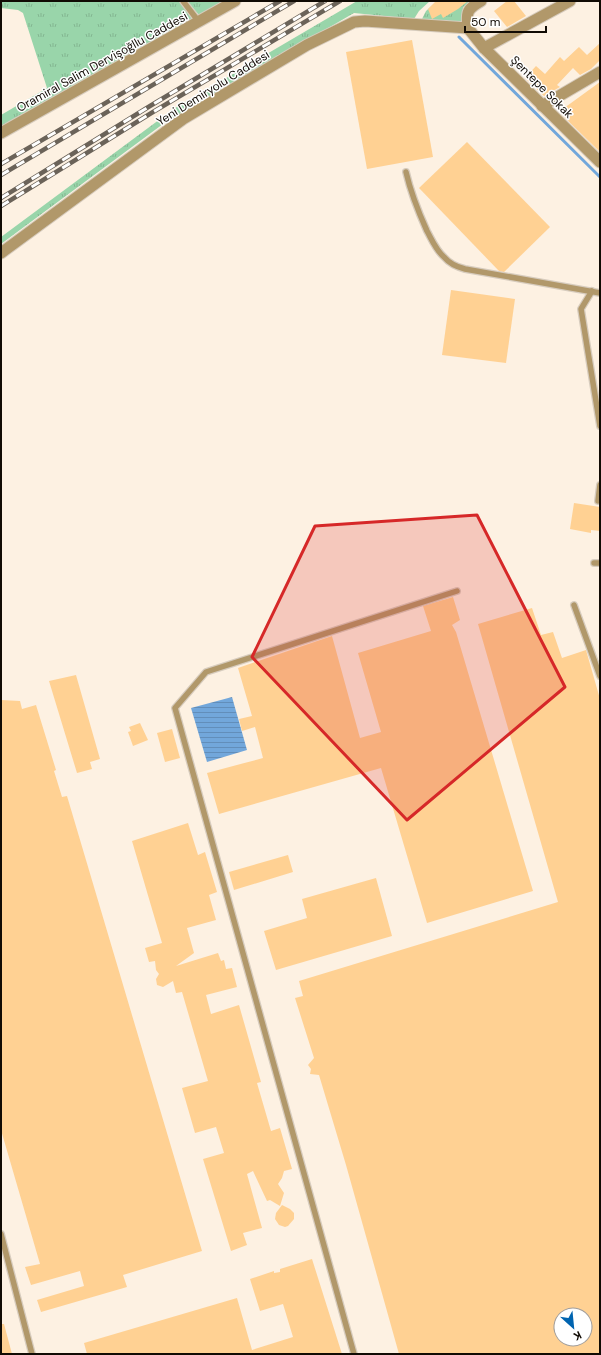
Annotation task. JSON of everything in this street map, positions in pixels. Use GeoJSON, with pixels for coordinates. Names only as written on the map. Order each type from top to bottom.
{"type":"FeatureCollection","features":[{"type":"Feature","properties":{"kind":"street","name":"Oramiral Salim Dervişoğllu Caddesi"},"geometry":{"type":"LineString","coordinates":[[1,133],[235,1]]}},
{"type":"Feature","properties":{"kind":"street"},"geometry":{"type":"LineString","coordinates":[[468,28],[468,11],[471,7],[481,1]]}},
{"type":"Feature","properties":{"kind":"street"},"geometry":{"type":"LineString","coordinates":[[484,48],[570,1]]}},
{"type":"Feature","properties":{"kind":"street","name":"Yeni Demiryolu Caddesi"},"geometry":{"type":"LineString","coordinates":[[1,253],[183,119],[307,45],[348,25],[359,21],[365,21],[468,28]]}},
{"type":"Feature","properties":{"kind":"street","name":"Şentepe Sokak"},"geometry":{"type":"LineString","coordinates":[[468,28],[484,48],[542,106],[599,159]]}},
{"type":"Feature","properties":{"kind":"street"},"geometry":{"type":"LineString","coordinates":[[542,106],[600,72]]}},
{"type":"Feature","properties":{"kind":"lane"},"geometry":{"type":"LineString","coordinates":[[183,1],[199,22]]}},
{"type":"Feature","properties":{"kind":"lane"},"geometry":{"type":"LineString","coordinates":[[406,172],[416,208],[435,246],[444,258],[450,262],[465,269],[600,293]]}},
{"type":"Feature","properties":{"kind":"lane"},"geometry":{"type":"LineString","coordinates":[[592,291],[581,309],[600,426]]}},
{"type":"Feature","properties":{"kind":"lane"},"geometry":{"type":"LineString","coordinates":[[598,501],[600,485]]}},
{"type":"Feature","properties":{"kind":"lane"},"geometry":{"type":"LineString","coordinates":[[354,1354],[175,708],[206,672],[457,591]]}},
{"type":"Feature","properties":{"kind":"lane"},"geometry":{"type":"LineString","coordinates":[[574,605],[600,676]]}},
{"type":"Feature","properties":{"kind":"lane"},"geometry":{"type":"LineString","coordinates":[[1,1234],[32,1354]]}},
{"type":"Feature","properties":{"kind":"highlighted area"},"geometry":{"type":"Polygon","coordinates":[[[477,515],[565,687],[407,820],[252,657],[315,526],[477,515]]]}},
{"type":"Feature","properties":{"kind":"green space"},"geometry":{"type":"Polygon","coordinates":[[[1,1],[179,1],[191,17],[191,21],[1,127],[1,115],[47,88],[23,13],[18,10],[1,8],[1,1]]]}},
{"type":"Feature","properties":{"kind":"green space"},"geometry":{"type":"Polygon","coordinates":[[[187,1],[223,1],[199,15],[187,1]]]}},
{"type":"Feature","properties":{"kind":"green space"},"geometry":{"type":"Polygon","coordinates":[[[357,1],[430,1],[419,11],[414,19],[354,13],[163,124],[1,244],[1,237],[175,108],[357,1]]]}},
{"type":"Feature","properties":{"kind":"green space"},"geometry":{"type":"Polygon","coordinates":[[[437,1],[473,1],[463,7],[464,23],[422,19],[426,11],[437,1]]]}},
{"type":"Feature","properties":{"kind":"water"},"geometry":{"type":"Polygon","coordinates":[[[232,697],[247,750],[207,762],[191,708],[232,697]]]}},
{"type":"Feature","properties":{"kind":"building"},"geometry":{"type":"Polygon","coordinates":[[[436,1],[468,1],[443,18],[441,14],[432,19],[428,9],[436,1]]]}},
{"type":"Feature","properties":{"kind":"building"},"geometry":{"type":"Polygon","coordinates":[[[507,1],[514,1],[526,16],[507,27],[494,11],[507,1]]]}},
{"type":"Feature","properties":{"kind":"building"},"geometry":{"type":"Polygon","coordinates":[[[412,40],[433,157],[367,169],[346,52],[412,40]]]}},
{"type":"Feature","properties":{"kind":"building"},"geometry":{"type":"Polygon","coordinates":[[[600,43],[600,60],[591,69],[580,75],[573,68],[557,85],[560,87],[544,96],[525,78],[536,66],[545,74],[560,57],[564,61],[579,47],[587,55],[600,43]]]}},
{"type":"Feature","properties":{"kind":"building"},"geometry":{"type":"Polygon","coordinates":[[[600,82],[600,152],[562,115],[560,111],[600,82]]]}},
{"type":"Feature","properties":{"kind":"building"},"geometry":{"type":"Polygon","coordinates":[[[467,142],[550,227],[504,272],[499,271],[419,188],[467,142]]]}},
{"type":"Feature","properties":{"kind":"building"},"geometry":{"type":"Polygon","coordinates":[[[451,290],[515,299],[506,363],[442,355],[451,290]]]}},
{"type":"Feature","properties":{"kind":"building"},"geometry":{"type":"Polygon","coordinates":[[[574,503],[600,507],[600,531],[591,530],[591,533],[570,529],[574,503]]]}},
{"type":"Feature","properties":{"kind":"building"},"geometry":{"type":"Polygon","coordinates":[[[453,597],[460,620],[452,625],[456,632],[533,891],[427,923],[381,768],[219,814],[207,773],[263,758],[255,727],[242,731],[239,719],[252,716],[238,668],[332,636],[360,738],[381,732],[358,653],[431,631],[423,606],[453,597]]]}},
{"type":"Feature","properties":{"kind":"building"},"geometry":{"type":"Polygon","coordinates":[[[532,608],[541,635],[553,632],[562,658],[586,650],[600,699],[600,1354],[399,1354],[319,1075],[310,1074],[311,1069],[308,1065],[314,1058],[295,998],[303,996],[299,981],[558,902],[478,624],[532,608]]]}},
{"type":"Feature","properties":{"kind":"building"},"geometry":{"type":"Polygon","coordinates":[[[76,675],[100,759],[90,762],[92,769],[77,773],[49,681],[76,675]]]}},
{"type":"Feature","properties":{"kind":"building"},"geometry":{"type":"Polygon","coordinates":[[[1,700],[20,701],[22,709],[36,705],[56,770],[54,771],[62,797],[67,796],[202,1251],[123,1275],[127,1287],[41,1312],[37,1300],[84,1286],[80,1271],[31,1285],[25,1267],[40,1264],[1,1130],[1,700]]]}},
{"type":"Feature","properties":{"kind":"building"},"geometry":{"type":"Polygon","coordinates":[[[140,723],[148,740],[133,746],[128,732],[131,731],[129,727],[140,723]]]}},
{"type":"Feature","properties":{"kind":"building"},"geometry":{"type":"Polygon","coordinates":[[[172,729],[180,758],[165,762],[157,733],[172,729]]]}},
{"type":"Feature","properties":{"kind":"building"},"geometry":{"type":"Polygon","coordinates":[[[188,823],[198,855],[205,852],[217,892],[209,895],[216,920],[187,928],[194,953],[176,966],[218,953],[221,961],[224,960],[226,969],[232,968],[237,987],[206,995],[211,1014],[239,1005],[261,1082],[257,1083],[271,1131],[280,1128],[292,1169],[284,1171],[278,1184],[284,1193],[280,1206],[270,1200],[267,1201],[253,1171],[247,1174],[262,1228],[243,1233],[247,1245],[231,1251],[203,1159],[224,1153],[216,1127],[195,1133],[182,1088],[208,1081],[182,992],[176,993],[173,981],[163,987],[157,985],[156,979],[159,974],[156,970],[155,961],[149,962],[145,948],[162,943],[132,841],[188,823]]]}},
{"type":"Feature","properties":{"kind":"building"},"geometry":{"type":"Polygon","coordinates":[[[288,855],[293,872],[234,890],[229,872],[288,855]]]}},
{"type":"Feature","properties":{"kind":"building"},"geometry":{"type":"Polygon","coordinates":[[[376,878],[392,936],[276,970],[264,931],[307,918],[302,899],[376,878]]]}},
{"type":"Feature","properties":{"kind":"building"},"geometry":{"type":"Polygon","coordinates":[[[282,1205],[294,1213],[294,1219],[288,1226],[285,1227],[279,1225],[275,1219],[276,1213],[282,1205]]]}},
{"type":"Feature","properties":{"kind":"building"},"geometry":{"type":"Polygon","coordinates":[[[312,1259],[342,1354],[87,1354],[84,1343],[237,1298],[252,1350],[293,1337],[283,1304],[260,1311],[250,1279],[274,1271],[274,1273],[280,1272],[280,1269],[312,1259]]]}},
{"type":"Feature","properties":{"kind":"building"},"geometry":{"type":"Polygon","coordinates":[[[1,1324],[4,1324],[12,1354],[1,1354],[1,1324]]]}},
{"type":"Feature","properties":{"kind":"waterway"},"geometry":{"type":"LineString","coordinates":[[459,37],[600,177]]}},
{"type":"Feature","properties":{"kind":"railway"},"geometry":{"type":"LineString","coordinates":[[1,164],[280,1]]}},
{"type":"Feature","properties":{"kind":"railway"},"geometry":{"type":"LineString","coordinates":[[1,175],[294,1]]}},
{"type":"Feature","properties":{"kind":"railway"},"geometry":{"type":"LineString","coordinates":[[1,198],[325,1]]}},
{"type":"Feature","properties":{"kind":"railway"},"geometry":{"type":"LineString","coordinates":[[1,206],[153,112],[340,1]]}}]}
